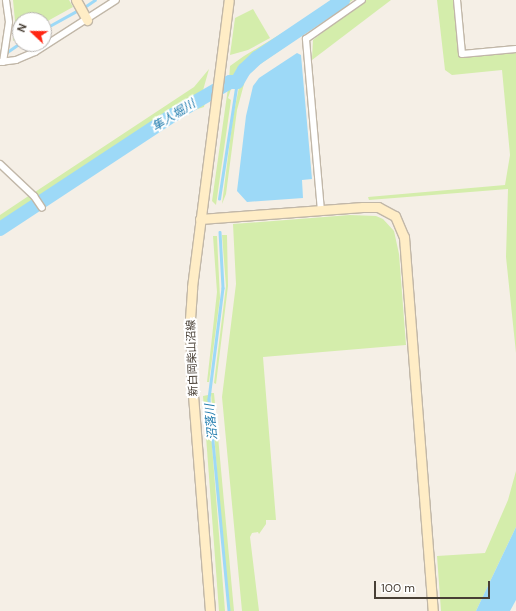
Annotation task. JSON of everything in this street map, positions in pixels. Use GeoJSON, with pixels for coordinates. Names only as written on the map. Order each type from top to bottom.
{"type":"FeatureCollection","features":[{"type":"Feature","properties":{"kind":"street"},"geometry":{"type":"LineString","coordinates":[[6,0],[9,22],[2,62],[35,52],[116,0]]}},
{"type":"Feature","properties":{"kind":"street"},"geometry":{"type":"LineString","coordinates":[[76,0],[87,20]]}},
{"type":"Feature","properties":{"kind":"street","name":"新白岡柴山沼線"},"geometry":{"type":"LineString","coordinates":[[210,611],[190,342],[192,287],[219,68],[229,0]]}},
{"type":"Feature","properties":{"kind":"street"},"geometry":{"type":"LineString","coordinates":[[321,211],[306,39],[362,0]]}},
{"type":"Feature","properties":{"kind":"street"},"geometry":{"type":"LineString","coordinates":[[457,0],[462,54],[516,49]]}},
{"type":"Feature","properties":{"kind":"street"},"geometry":{"type":"LineString","coordinates":[[0,164],[34,196],[42,208]]}},
{"type":"Feature","properties":{"kind":"street"},"geometry":{"type":"LineString","coordinates":[[200,219],[378,206],[395,216],[404,237],[433,611]]}},
{"type":"Feature","properties":{"kind":"green space"},"geometry":{"type":"Polygon","coordinates":[[[13,0],[69,0],[73,7],[52,19],[52,12],[14,12],[13,0]]]}},
{"type":"Feature","properties":{"kind":"green space"},"geometry":{"type":"Polygon","coordinates":[[[331,0],[339,0],[255,54],[240,68],[237,78],[229,80],[230,66],[304,20],[331,0]]]}},
{"type":"Feature","properties":{"kind":"green space"},"geometry":{"type":"Polygon","coordinates":[[[348,0],[353,0],[247,73],[237,110],[226,194],[222,204],[233,117],[241,77],[245,70],[348,0]]]}},
{"type":"Feature","properties":{"kind":"green space"},"geometry":{"type":"Polygon","coordinates":[[[363,0],[391,0],[312,60],[313,40],[363,0]]]}},
{"type":"Feature","properties":{"kind":"green space"},"geometry":{"type":"Polygon","coordinates":[[[437,0],[453,0],[461,57],[516,52],[516,353],[506,257],[508,189],[369,200],[368,197],[505,185],[510,155],[502,70],[452,75],[445,70],[437,0]]]}},
{"type":"Feature","properties":{"kind":"green space"},"geometry":{"type":"Polygon","coordinates":[[[253,9],[270,38],[248,50],[230,55],[235,18],[253,9]]]}},
{"type":"Feature","properties":{"kind":"green space"},"geometry":{"type":"Polygon","coordinates":[[[209,69],[202,94],[41,199],[35,192],[194,87],[209,69]]]}},
{"type":"Feature","properties":{"kind":"green space"},"geometry":{"type":"Polygon","coordinates":[[[232,86],[228,98],[231,100],[216,205],[212,201],[228,88],[232,86]]]}},
{"type":"Feature","properties":{"kind":"green space"},"geometry":{"type":"Polygon","coordinates":[[[205,102],[204,107],[182,114],[46,205],[44,202],[165,122],[205,102]]]}},
{"type":"Feature","properties":{"kind":"green space"},"geometry":{"type":"Polygon","coordinates":[[[30,195],[34,203],[0,226],[0,215],[30,195]]]}},
{"type":"Feature","properties":{"kind":"green space"},"geometry":{"type":"Polygon","coordinates":[[[38,207],[39,209],[0,235],[0,231],[38,207]]]}},
{"type":"Feature","properties":{"kind":"green space"},"geometry":{"type":"Polygon","coordinates":[[[350,215],[376,216],[383,219],[394,231],[399,254],[406,345],[263,357],[276,520],[266,520],[266,524],[259,534],[258,532],[252,533],[250,537],[259,611],[242,611],[222,397],[236,284],[233,224],[350,215]]]}},
{"type":"Feature","properties":{"kind":"green space"},"geometry":{"type":"Polygon","coordinates":[[[222,235],[227,235],[228,286],[216,384],[214,383],[226,286],[222,235]]]}},
{"type":"Feature","properties":{"kind":"green space"},"geometry":{"type":"Polygon","coordinates":[[[213,236],[217,236],[220,298],[209,382],[207,382],[217,292],[213,236]]]}},
{"type":"Feature","properties":{"kind":"green space"},"geometry":{"type":"Polygon","coordinates":[[[211,393],[214,393],[234,611],[230,611],[221,525],[211,393]]]}},
{"type":"Feature","properties":{"kind":"green space"},"geometry":{"type":"Polygon","coordinates":[[[208,395],[225,611],[219,611],[203,396],[208,395]]]}},
{"type":"Feature","properties":{"kind":"green space"},"geometry":{"type":"Polygon","coordinates":[[[516,471],[516,527],[476,611],[441,611],[437,556],[485,553],[508,500],[516,471]]]}},
{"type":"Feature","properties":{"kind":"water"},"geometry":{"type":"Polygon","coordinates":[[[297,53],[301,55],[312,179],[302,180],[303,198],[247,202],[237,191],[246,116],[253,86],[259,78],[297,53]]]}},
{"type":"Feature","properties":{"kind":"water"},"geometry":{"type":"Polygon","coordinates":[[[516,527],[516,600],[510,611],[476,611],[516,527]]]}},
{"type":"Feature","properties":{"kind":"waterway"},"geometry":{"type":"LineString","coordinates":[[83,8],[95,0]]}},
{"type":"Feature","properties":{"kind":"waterway","name":"隼人堀川"},"geometry":{"type":"LineString","coordinates":[[0,229],[173,115],[230,82],[237,82],[244,70],[257,58],[343,0]]}},
{"type":"Feature","properties":{"kind":"waterway"},"geometry":{"type":"LineString","coordinates":[[52,25],[78,10]]}},
{"type":"Feature","properties":{"kind":"waterway"},"geometry":{"type":"LineString","coordinates":[[0,57],[12,49]]}},
{"type":"Feature","properties":{"kind":"waterway","name":"沼落川"},"geometry":{"type":"LineString","coordinates":[[219,199],[237,82]]}},
{"type":"Feature","properties":{"kind":"waterway","name":"沼落川"},"geometry":{"type":"LineString","coordinates":[[220,232],[223,288],[209,399],[229,611]]}}]}
